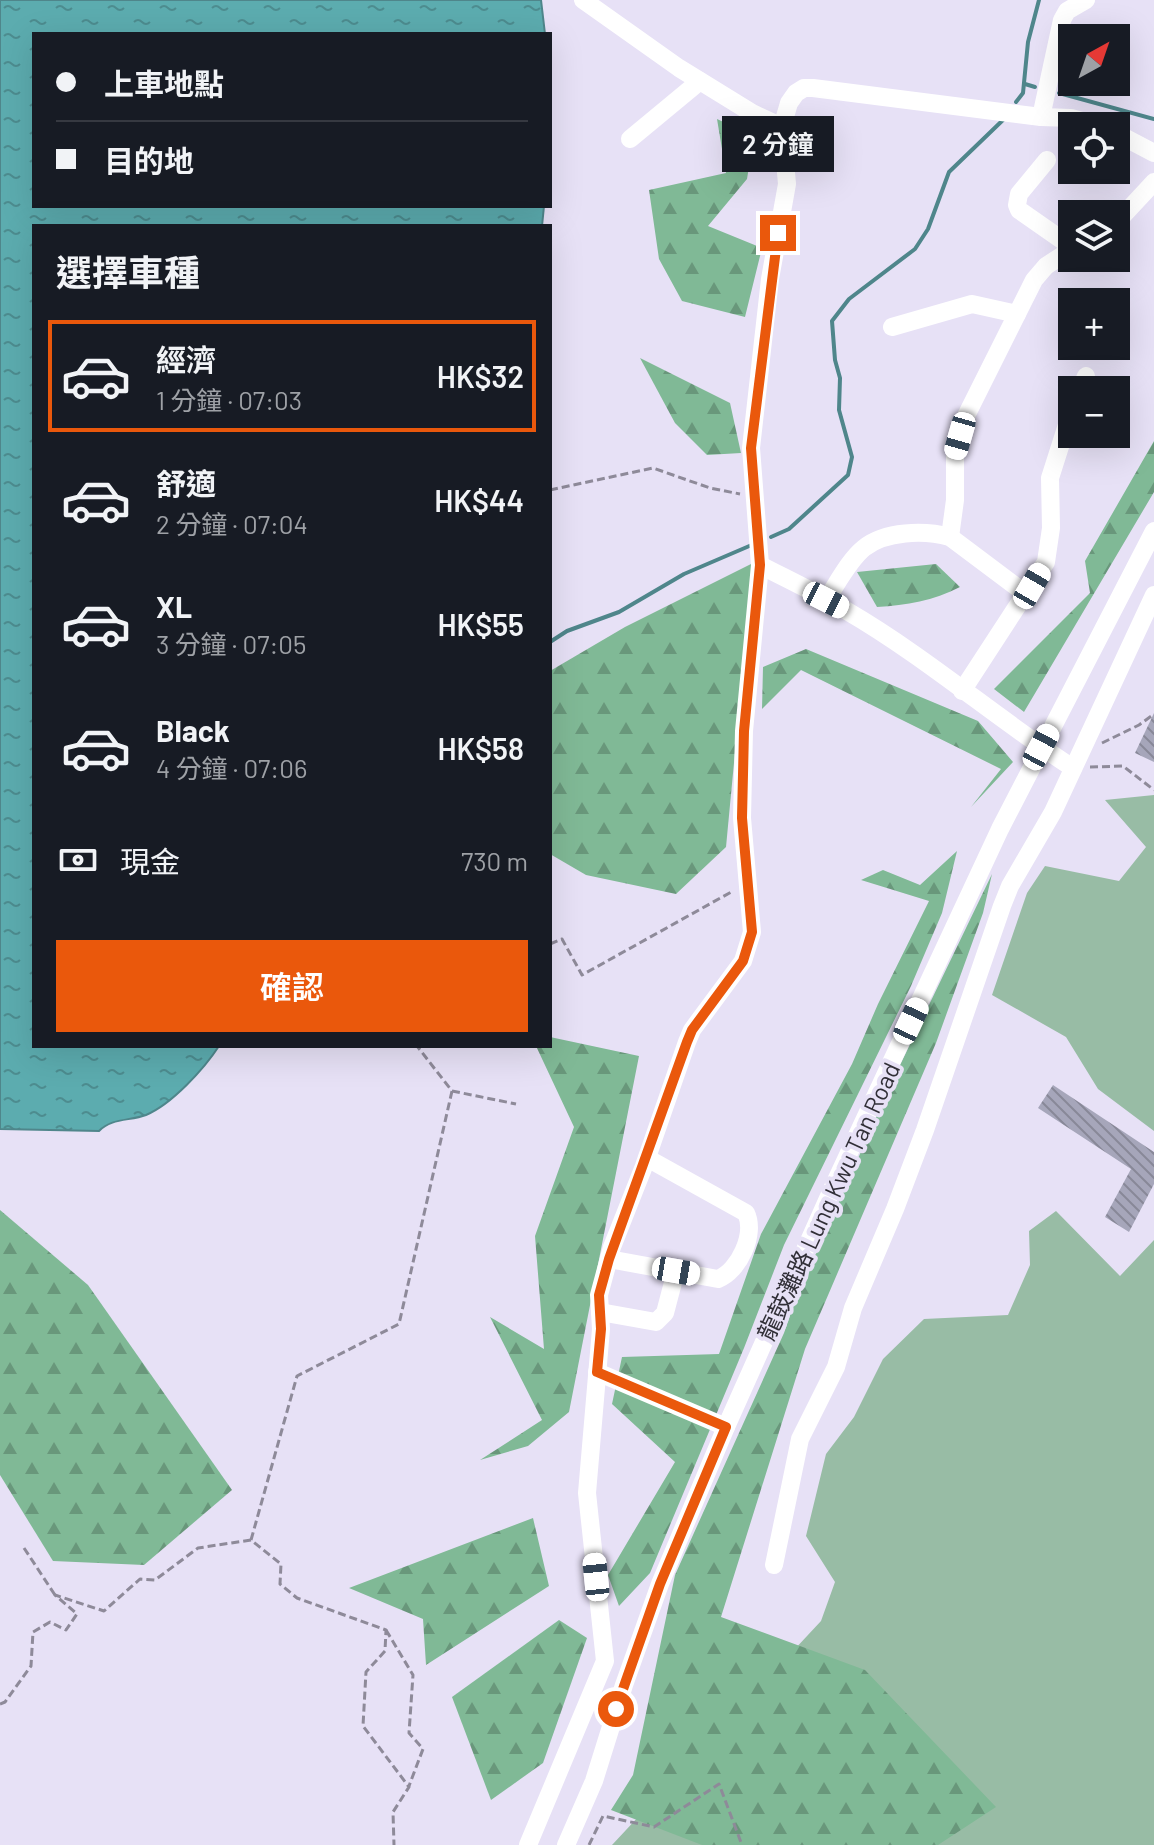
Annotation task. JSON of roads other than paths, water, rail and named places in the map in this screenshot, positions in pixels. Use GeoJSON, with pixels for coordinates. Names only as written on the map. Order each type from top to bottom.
{"type":"FeatureCollection","features":[{"type":"Feature","properties":{"kind":"street"},"geometry":{"type":"LineString","coordinates":[[583,0],[700,81],[752,113],[782,127]]}},
{"type":"Feature","properties":{"kind":"street"},"geometry":{"type":"LineString","coordinates":[[1041,117],[1062,20],[1067,11],[1086,0]]}},
{"type":"Feature","properties":{"kind":"street"},"geometry":{"type":"LineString","coordinates":[[630,139],[700,81]]}},
{"type":"Feature","properties":{"kind":"street"},"geometry":{"type":"LineString","coordinates":[[528,1845],[605,1661],[587,1493],[597,1372],[599,1295],[609,1259],[692,1030],[738,970],[749,949],[752,932],[742,818],[744,731],[760,565],[751,448],[770,279],[787,184],[782,127],[789,103],[804,88],[1058,118]]}},
{"type":"Feature","properties":{"kind":"street"},"geometry":{"type":"LineString","coordinates":[[1130,140],[1154,153]]}},
{"type":"Feature","properties":{"kind":"street"},"geometry":{"type":"LineString","coordinates":[[1047,160],[1019,194],[1017,205],[1019,210],[1058,238]]}},
{"type":"Feature","properties":{"kind":"street"},"geometry":{"type":"LineString","coordinates":[[1130,208],[1154,182]]}},
{"type":"Feature","properties":{"kind":"street"},"geometry":{"type":"LineString","coordinates":[[950,537],[955,500],[955,452],[964,420],[1034,280],[1058,258]]}},
{"type":"Feature","properties":{"kind":"street"},"geometry":{"type":"LineString","coordinates":[[892,327],[972,304],[1017,314]]}},
{"type":"Feature","properties":{"kind":"street"},"geometry":{"type":"LineString","coordinates":[[962,691],[1046,562],[1051,528],[1050,478],[1060,448]]}},
{"type":"Feature","properties":{"kind":"street","name":"龍鼓灘路 Lung Kwu Tan Road"},"geometry":{"type":"LineString","coordinates":[[566,1845],[594,1781],[660,1584],[834,1185],[1041,747],[1154,531]]}},
{"type":"Feature","properties":{"kind":"street"},"geometry":{"type":"LineString","coordinates":[[826,600],[862,549],[879,539],[913,534],[950,537],[1026,594]]}},
{"type":"Feature","properties":{"kind":"street"},"geometry":{"type":"LineString","coordinates":[[760,565],[847,611],[1073,768]]}},
{"type":"Feature","properties":{"kind":"street"},"geometry":{"type":"LineString","coordinates":[[774,1565],[800,1439],[836,1367],[853,1308],[925,1130],[1010,886],[1053,812],[1154,595]]}},
{"type":"Feature","properties":{"kind":"street"},"geometry":{"type":"LineString","coordinates":[[609,1259],[718,1279],[729,1274],[739,1261],[750,1226],[750,1219],[742,1209],[647,1158]]}},
{"type":"Feature","properties":{"kind":"street"},"geometry":{"type":"LineString","coordinates":[[600,1312],[656,1322],[665,1313],[676,1271]]}},
{"type":"Feature","properties":{"kind":"street"},"geometry":{"type":"LineString","coordinates":[[597,1372],[726,1427]]}},
{"type":"Feature","properties":{"kind":"water"},"geometry":{"type":"Polygon","coordinates":[[[0,0],[541,0],[545,32],[32,32],[32,208],[544,208],[542,224],[32,224],[32,1048],[218,1048],[177,1094],[146,1115],[115,1122],[99,1131],[0,1129],[0,0]]]}},
{"type":"Feature","properties":{"kind":"waterway"},"geometry":{"type":"LineString","coordinates":[[1016,102],[1023,93],[1028,42],[1039,0]]}},
{"type":"Feature","properties":{"kind":"waterway"},"geometry":{"type":"LineString","coordinates":[[1025,84],[1035,87]]}},
{"type":"Feature","properties":{"kind":"waterway"},"geometry":{"type":"LineString","coordinates":[[1070,96],[1154,119]]}},
{"type":"Feature","properties":{"kind":"waterway"},"geometry":{"type":"LineString","coordinates":[[771,537],[789,529],[848,475],[852,457],[839,410],[840,378],[835,360],[832,321],[849,299],[915,249],[928,229],[949,172],[1003,120]]}},
{"type":"Feature","properties":{"kind":"waterway"},"geometry":{"type":"LineString","coordinates":[[552,641],[567,631],[619,612],[684,574],[754,544]]}}]}
